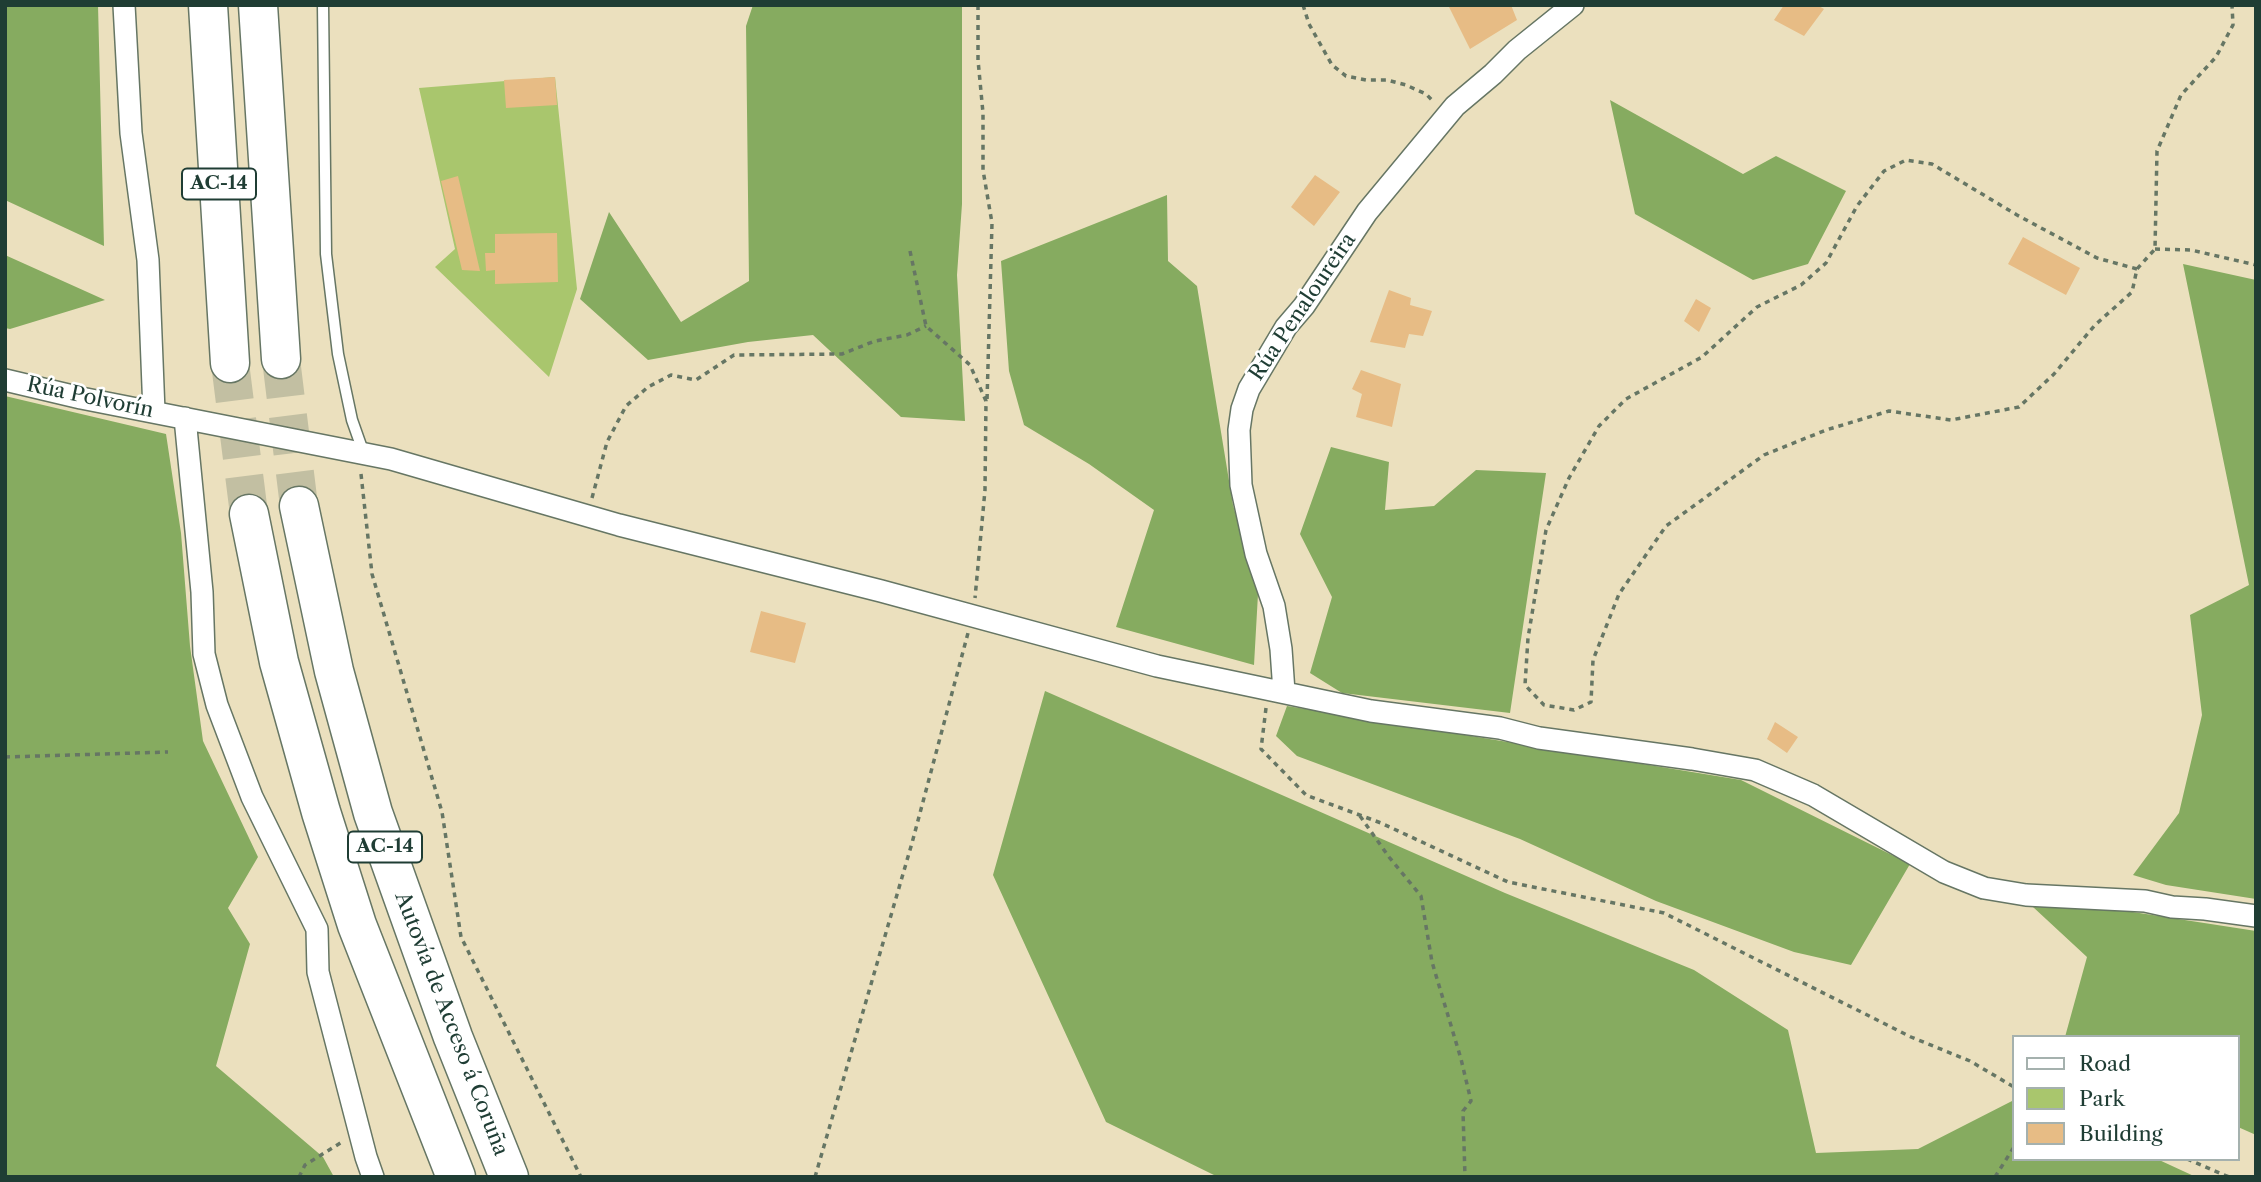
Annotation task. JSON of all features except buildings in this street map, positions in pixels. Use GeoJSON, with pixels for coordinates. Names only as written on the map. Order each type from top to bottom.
{"type":"FeatureCollection","features":[{"type":"Feature","properties":{"kind":"highway","name":"AC-14"},"geometry":{"type":"LineString","coordinates":[[208,5],[230,363]]}},
{"type":"Feature","properties":{"kind":"highway","name":"AC-14"},"geometry":{"type":"LineString","coordinates":[[258,5],[281,359]]}},
{"type":"Feature","properties":{"kind":"highway","name":"Autovía de Acceso á Coruña"},"geometry":{"type":"LineString","coordinates":[[299,506],[334,671],[373,813],[453,1037],[509,1177]]}},
{"type":"Feature","properties":{"kind":"highway","name":"AC-14"},"geometry":{"type":"LineString","coordinates":[[248,514],[279,662],[321,811],[357,925],[456,1177]]}},
{"type":"Feature","properties":{"kind":"street"},"geometry":{"type":"LineString","coordinates":[[124,5],[131,133],[171,415],[198,540],[204,654],[217,705],[252,797],[317,929],[318,972],[373,1177]]}},
{"type":"Feature","properties":{"kind":"street","name":"Rúa Penaloureira"},"geometry":{"type":"LineString","coordinates":[[1277,691],[1281,649],[1274,606],[1256,554],[1241,485],[1239,430],[1249,389],[1286,327],[1304,306],[1367,212],[1444,118],[1517,50],[1573,5]]}},
{"type":"Feature","properties":{"kind":"street","name":"Rúa Polvorín"},"geometry":{"type":"LineString","coordinates":[[5,380],[171,415],[362,464],[429,469],[588,516],[1157,666],[1371,711],[1500,728],[1539,738],[1755,770],[1814,794],[1944,872],[1984,888],[2026,895],[2145,901],[2172,908],[2205,909],[2256,916]]}},
{"type":"Feature","properties":{"kind":"lane"},"geometry":{"type":"LineString","coordinates":[[323,5],[326,254],[338,354],[362,464]]}},
{"type":"Feature","properties":{"kind":"path"},"geometry":{"type":"LineString","coordinates":[[978,5],[984,170],[992,223],[987,402]]}},
{"type":"Feature","properties":{"kind":"path"},"geometry":{"type":"LineString","coordinates":[[1303,5],[1309,24],[1332,65],[1346,76],[1387,80],[1426,94],[1440,108],[1444,118]]}},
{"type":"Feature","properties":{"kind":"path"},"geometry":{"type":"LineString","coordinates":[[2137,269],[2097,258],[2017,215],[1932,164],[1906,160],[1884,171],[1857,206],[1826,262],[1801,285],[1757,307],[1702,357],[1626,399],[1599,426],[1569,478],[1546,530],[1528,638],[1525,685],[1544,705],[1574,710],[1591,702],[1593,660],[1619,594],[1666,526],[1765,455],[1826,430],[1889,411],[1951,420],[2019,407],[2054,374],[2095,325],[2132,292],[2137,269],[2155,249],[2157,151],[2181,95],[2216,57],[2233,25],[2232,5]]}},
{"type":"Feature","properties":{"kind":"path"},"geometry":{"type":"LineString","coordinates":[[2155,249],[2191,250],[2256,265]]}},
{"type":"Feature","properties":{"kind":"path"},"geometry":{"type":"LineString","coordinates":[[815,1177],[912,844],[973,617],[985,490],[986,401],[970,365],[926,326],[910,251]]}},
{"type":"Feature","properties":{"kind":"path"},"geometry":{"type":"LineString","coordinates":[[588,516],[607,442],[626,406],[648,387],[671,375],[696,380],[734,355],[842,354],[875,341],[907,335],[926,326]]}},
{"type":"Feature","properties":{"kind":"path"},"geometry":{"type":"LineString","coordinates":[[362,464],[372,574],[442,812],[461,937],[581,1177]]}},
{"type":"Feature","properties":{"kind":"path"},"geometry":{"type":"LineString","coordinates":[[1277,691],[1261,749],[1307,795],[1381,822],[1508,883],[1664,913],[1911,1037],[1970,1061],[2012,1086]]}},
{"type":"Feature","properties":{"kind":"path"},"geometry":{"type":"LineString","coordinates":[[5,757],[168,752]]}},
{"type":"Feature","properties":{"kind":"path"},"geometry":{"type":"LineString","coordinates":[[1358,814],[1389,858],[1421,896],[1432,962],[1459,1050],[1471,1101],[1463,1111],[1465,1177]]}},
{"type":"Feature","properties":{"kind":"path"},"geometry":{"type":"LineString","coordinates":[[299,1177],[304,1165],[359,1132]]}},
{"type":"Feature","properties":{"kind":"path"},"geometry":{"type":"LineString","coordinates":[[1995,1177],[2012,1150]]}},
{"type":"Feature","properties":{"kind":"path"},"geometry":{"type":"LineString","coordinates":[[2192,1161],[2229,1177]]}},
{"type":"Feature","properties":{"kind":"green space"},"geometry":{"type":"Polygon","coordinates":[[[5,5],[98,5],[104,246],[5,200],[5,5]]]}},
{"type":"Feature","properties":{"kind":"green space"},"geometry":{"type":"Polygon","coordinates":[[[753,5],[962,5],[962,204],[957,275],[965,421],[901,417],[813,335],[748,342],[648,360],[580,299],[609,212],[681,322],[749,281],[746,26],[753,5]]]}},
{"type":"Feature","properties":{"kind":"green space"},"geometry":{"type":"Polygon","coordinates":[[[555,77],[577,289],[549,377],[435,267],[455,249],[419,88],[555,77]]]}},
{"type":"Feature","properties":{"kind":"green space"},"geometry":{"type":"Polygon","coordinates":[[[1610,100],[1743,174],[1776,156],[1846,191],[1808,264],[1753,280],[1635,214],[1610,100]]]}},
{"type":"Feature","properties":{"kind":"green space"},"geometry":{"type":"Polygon","coordinates":[[[1167,195],[1168,261],[1197,286],[1233,505],[1258,594],[1254,665],[1116,627],[1154,510],[1089,464],[1024,425],[1009,371],[1001,261],[1167,195]]]}},
{"type":"Feature","properties":{"kind":"green space"},"geometry":{"type":"Polygon","coordinates":[[[5,255],[105,300],[10,329],[5,328],[5,255]]]}},
{"type":"Feature","properties":{"kind":"green space"},"geometry":{"type":"Polygon","coordinates":[[[2183,264],[2256,280],[2256,899],[2166,885],[2133,875],[2179,813],[2202,715],[2190,615],[2249,585],[2183,264]]]}},
{"type":"Feature","properties":{"kind":"green space"},"geometry":{"type":"Polygon","coordinates":[[[5,396],[166,434],[181,533],[190,646],[203,741],[258,857],[228,908],[250,944],[216,1066],[323,1157],[334,1177],[5,1177],[5,396]]]}},
{"type":"Feature","properties":{"kind":"green space"},"geometry":{"type":"Polygon","coordinates":[[[1331,447],[1389,462],[1385,510],[1434,506],[1476,470],[1546,473],[1510,713],[1342,693],[1310,673],[1332,597],[1300,534],[1331,447]]]}},
{"type":"Feature","properties":{"kind":"green space"},"geometry":{"type":"Polygon","coordinates":[[[1045,691],[1505,893],[1694,970],[1788,1030],[1816,1153],[1918,1149],[2012,1101],[2012,1161],[2161,1161],[2196,1177],[1218,1177],[1106,1122],[993,875],[1045,691]]]}},
{"type":"Feature","properties":{"kind":"green space"},"geometry":{"type":"Polygon","coordinates":[[[1287,706],[1741,780],[1910,864],[1851,965],[1794,952],[1656,901],[1520,839],[1297,756],[1276,736],[1287,706]]]}},
{"type":"Feature","properties":{"kind":"green space"},"geometry":{"type":"Polygon","coordinates":[[[2033,907],[2107,908],[2256,931],[2256,1135],[2240,1128],[2240,1035],[2066,1035],[2087,957],[2033,907]]]}},
{"type":"Feature","properties":{"kind":"tunnel"},"geometry":{"type":"LineString","coordinates":[[281,359],[299,506]]}},
{"type":"Feature","properties":{"kind":"tunnel"},"geometry":{"type":"LineString","coordinates":[[230,363],[249,514]]}}]}
